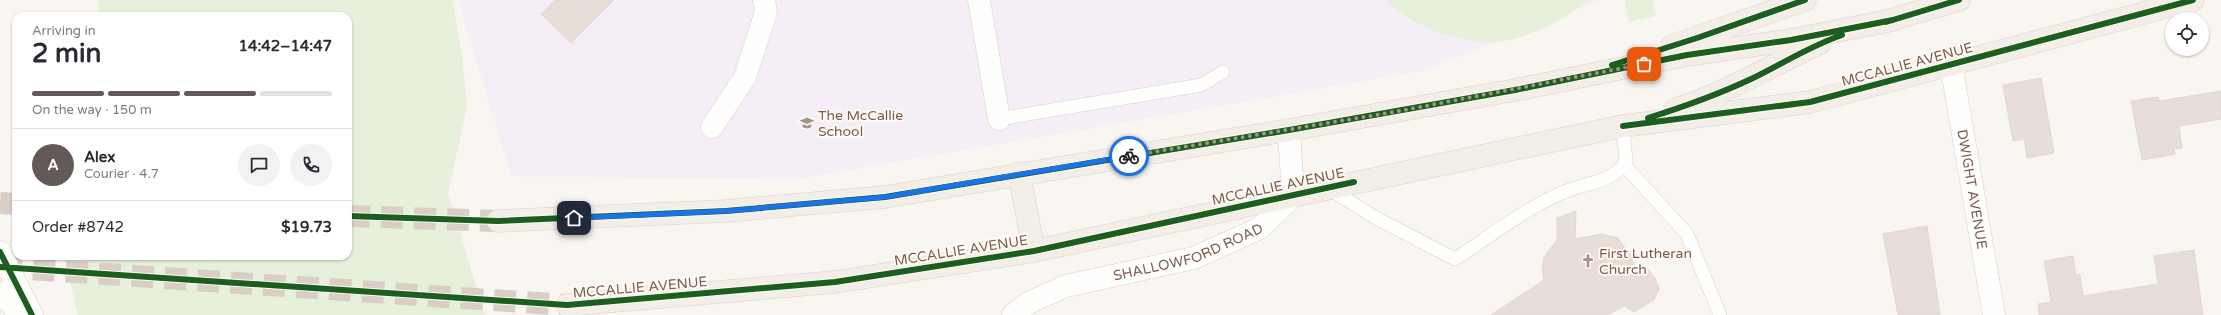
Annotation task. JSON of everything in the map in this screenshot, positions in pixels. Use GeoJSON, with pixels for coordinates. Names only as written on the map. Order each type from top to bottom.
{"type":"FeatureCollection","features":[{"type":"Feature","properties":{"kind":"main road"},"geometry":{"type":"LineString","coordinates":[[1515,90],[1607,66],[1682,43],[1805,0]]}},
{"type":"Feature","properties":{"kind":"main road"},"geometry":{"type":"LineString","coordinates":[[1624,126],[1701,101],[1826,41],[1959,0]]}},
{"type":"Feature","properties":{"kind":"main road","name":"MCCALLIE AVENUE"},"geometry":{"type":"LineString","coordinates":[[567,306],[835,282],[1034,251],[1624,126],[1810,102],[2193,0]]}},
{"type":"Feature","properties":{"kind":"main road"},"geometry":{"type":"LineString","coordinates":[[498,221],[726,211],[885,197],[1019,173],[1289,130],[1515,90],[1687,55],[1791,40],[1892,20]]}},
{"type":"Feature","properties":{"kind":"main road"},"geometry":{"type":"LineString","coordinates":[[1019,173],[1034,251]]}},
{"type":"Feature","properties":{"kind":"street"},"geometry":{"type":"LineString","coordinates":[[712,127],[744,77],[766,12],[764,0]]}},
{"type":"Feature","properties":{"kind":"street"},"geometry":{"type":"LineString","coordinates":[[979,0],[999,119]]}},
{"type":"Feature","properties":{"kind":"street","name":"DWIGHT AVENUE"},"geometry":{"type":"LineString","coordinates":[[1951,64],[1994,315]]}},
{"type":"Feature","properties":{"kind":"street"},"geometry":{"type":"LineString","coordinates":[[1289,130],[1293,196]]}},
{"type":"Feature","properties":{"kind":"street","name":"SHALLOWFORD ROAD"},"geometry":{"type":"LineString","coordinates":[[1014,315],[1030,302],[1066,286],[1194,258],[1260,228],[1293,196]]}},
{"type":"Feature","properties":{"kind":"street"},"geometry":{"type":"LineString","coordinates":[[0,252],[32,315]]}},
{"type":"Feature","properties":{"kind":"street"},"geometry":{"type":"LineString","coordinates":[[0,293],[22,315]]}},
{"type":"Feature","properties":{"kind":"lane"},"geometry":{"type":"LineString","coordinates":[[999,119],[1201,85],[1223,72]]}},
{"type":"Feature","properties":{"kind":"lane"},"geometry":{"type":"LineString","coordinates":[[1328,188],[1376,218],[1455,259],[1534,208],[1564,192],[1606,180],[1614,175],[1626,162],[1624,126]]}},
{"type":"Feature","properties":{"kind":"lane"},"geometry":{"type":"LineString","coordinates":[[1624,165],[1686,234],[1720,315]]}},
{"type":"Feature","properties":{"kind":"shaded area","name":"The McCallie School"},"geometry":{"type":"Polygon","coordinates":[[[458,0],[1599,0],[1422,71],[797,179],[511,176],[458,0]]]}},
{"type":"Feature","properties":{"kind":"green space"},"geometry":{"type":"Polygon","coordinates":[[[98,0],[452,0],[462,54],[467,107],[448,193],[485,315],[78,315],[65,260],[352,260],[352,12],[100,12],[98,0]]]}},
{"type":"Feature","properties":{"kind":"green space"},"geometry":{"type":"Polygon","coordinates":[[[1386,0],[1586,0],[1578,8],[1544,28],[1519,38],[1495,42],[1482,42],[1452,37],[1436,32],[1408,18],[1386,0]]]}},
{"type":"Feature","properties":{"kind":"green space"},"geometry":{"type":"Polygon","coordinates":[[[1625,0],[1653,0],[1656,16],[1629,22],[1625,0]]]}},
{"type":"Feature","properties":{"kind":"building"},"geometry":{"type":"Polygon","coordinates":[[[555,0],[614,0],[571,43],[541,14],[555,0]]]}},
{"type":"Feature","properties":{"kind":"building"},"geometry":{"type":"Polygon","coordinates":[[[2041,78],[2054,153],[2027,158],[2024,139],[2013,141],[2003,85],[2041,78]]]}},
{"type":"Feature","properties":{"kind":"building"},"geometry":{"type":"Polygon","coordinates":[[[2221,91],[2221,119],[2179,126],[2182,148],[2174,149],[2175,154],[2142,160],[2131,101],[2158,97],[2159,101],[2221,91]]]}},
{"type":"Feature","properties":{"kind":"building","name":"First Lutheran Church"},"geometry":{"type":"Polygon","coordinates":[[[1576,211],[1575,239],[1602,234],[1618,238],[1630,255],[1635,266],[1645,266],[1655,278],[1659,289],[1654,300],[1634,312],[1625,306],[1607,315],[1491,315],[1544,280],[1542,269],[1544,257],[1557,240],[1557,218],[1576,211]]]}},
{"type":"Feature","properties":{"kind":"building"},"geometry":{"type":"Polygon","coordinates":[[[1927,226],[1940,315],[1898,315],[1883,234],[1927,226]]]}},
{"type":"Feature","properties":{"kind":"building"},"geometry":{"type":"Polygon","coordinates":[[[2194,250],[2203,315],[2039,315],[2038,304],[2051,302],[2044,261],[2073,256],[2076,275],[2080,274],[2083,296],[2158,284],[2154,256],[2194,250]]]}},
{"type":"Feature","properties":{"kind":"tunnel"},"geometry":{"type":"LineString","coordinates":[[0,203],[12,204]]}},
{"type":"Feature","properties":{"kind":"tunnel"},"geometry":{"type":"LineString","coordinates":[[352,216],[498,221]]}},
{"type":"Feature","properties":{"kind":"tunnel"},"geometry":{"type":"LineString","coordinates":[[0,267],[567,305]]}},
{"type":"Feature","properties":{"kind":"cycle path"},"geometry":{"type":"LineString","coordinates":[[1612,65],[1697,38],[1805,0]]}},
{"type":"Feature","properties":{"kind":"cycle path"},"geometry":{"type":"LineString","coordinates":[[1886,22],[1959,0]]}},
{"type":"Feature","properties":{"kind":"cycle path"},"geometry":{"type":"LineString","coordinates":[[1623,126],[1810,102],[2193,0]]}},
{"type":"Feature","properties":{"kind":"cycle path"},"geometry":{"type":"LineString","coordinates":[[352,216],[498,221],[726,211],[885,197],[1289,130],[1515,90],[1687,55],[1791,40],[1893,20]]}},
{"type":"Feature","properties":{"kind":"cycle path"},"geometry":{"type":"LineString","coordinates":[[1648,118],[1687,105],[1751,79],[1819,44],[1842,35]]}},
{"type":"Feature","properties":{"kind":"cycle path"},"geometry":{"type":"LineString","coordinates":[[0,267],[567,305],[835,282],[1034,251],[1354,182]]}},
{"type":"Feature","properties":{"kind":"cycle path"},"geometry":{"type":"LineString","coordinates":[[0,252],[32,315]]}},
{"type":"Feature","properties":{"kind":"way so far"},"geometry":{"type":"LineString","coordinates":[[1129,156],[1394,112],[1515,90],[1644,64]]}},
{"type":"Feature","properties":{"kind":"place","name":"The McCallie School"},"geometry":{"type":"Point","coordinates":[807,123]}},
{"type":"Feature","properties":{"kind":"place","name":"First Lutheran Church"},"geometry":{"type":"Point","coordinates":[1588,261]}},
{"type":"Feature","properties":{"kind":"route"},"geometry":{"type":"LineString","coordinates":[[574,218],[726,211],[885,197],[1019,173],[1129,156]]}}]}
